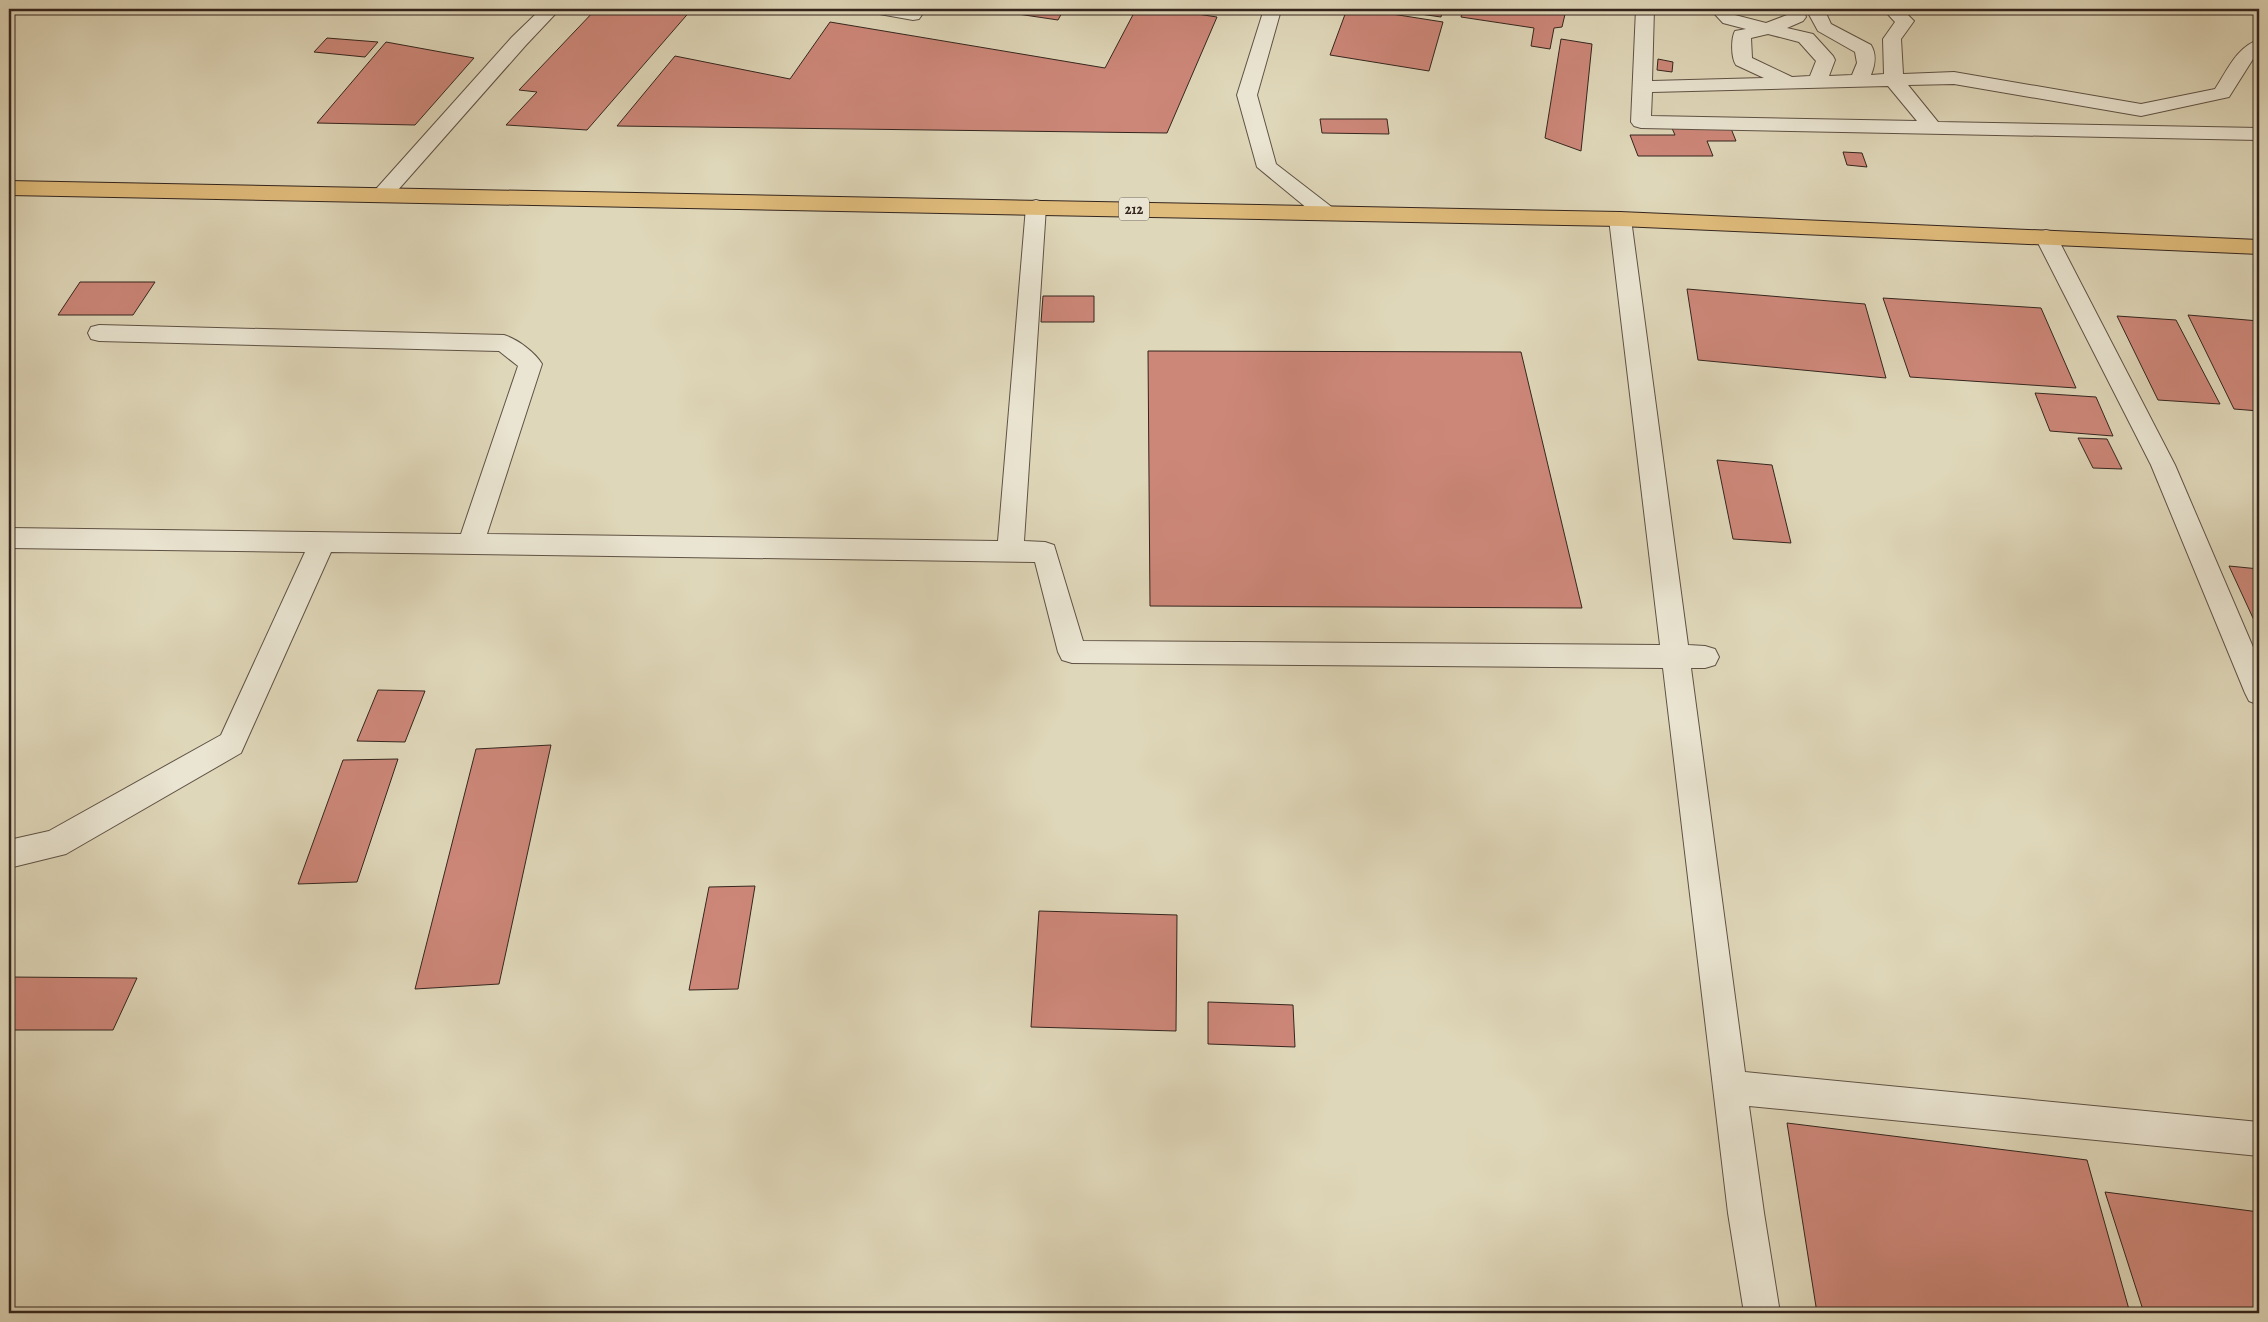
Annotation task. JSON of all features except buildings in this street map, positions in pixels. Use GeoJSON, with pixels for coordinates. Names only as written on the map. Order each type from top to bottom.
{"type":"FeatureCollection","features":[{"type":"Feature","properties":{"kind":"main road","name":"212"},"geometry":{"type":"LineString","coordinates":[[9,188],[1620,219],[2259,247]]}},
{"type":"Feature","properties":{"kind":"street"},"geometry":{"type":"LineString","coordinates":[[383,194],[519,41],[551,9]]}},
{"type":"Feature","properties":{"kind":"street"},"geometry":{"type":"LineString","coordinates":[[880,9],[913,15],[918,9]]}},
{"type":"Feature","properties":{"kind":"street"},"geometry":{"type":"LineString","coordinates":[[1645,9],[1641,122],[2259,134]]}},
{"type":"Feature","properties":{"kind":"street"},"geometry":{"type":"LineString","coordinates":[[1718,9],[1729,19],[1806,38],[1826,60],[1817,82]]}},
{"type":"Feature","properties":{"kind":"street"},"geometry":{"type":"LineString","coordinates":[[1791,82],[1743,61],[1742,35],[1767,29],[1797,16],[1794,9]]}},
{"type":"Feature","properties":{"kind":"street"},"geometry":{"type":"LineString","coordinates":[[1815,9],[1824,27],[1864,49],[1866,64],[1859,80]]}},
{"type":"Feature","properties":{"kind":"street"},"geometry":{"type":"LineString","coordinates":[[1892,9],[1905,21],[1892,39],[1894,80],[1932,127]]}},
{"type":"Feature","properties":{"kind":"street"},"geometry":{"type":"LineString","coordinates":[[1272,10],[1247,95],[1267,167],[1326,213]]}},
{"type":"Feature","properties":{"kind":"street"},"geometry":{"type":"LineString","coordinates":[[1642,87],[1954,78],[2141,110],[2222,93],[2246,55],[2259,46]]}},
{"type":"Feature","properties":{"kind":"street"},"geometry":{"type":"LineString","coordinates":[[1010,551],[1036,207]]}},
{"type":"Feature","properties":{"kind":"street"},"geometry":{"type":"LineString","coordinates":[[1620,219],[1746,1213],[1762,1313]]}},
{"type":"Feature","properties":{"kind":"street"},"geometry":{"type":"LineString","coordinates":[[2046,238],[2163,465],[2259,693]]}},
{"type":"Feature","properties":{"kind":"street"},"geometry":{"type":"LineString","coordinates":[[99,333],[504,343],[530,364],[471,544]]}},
{"type":"Feature","properties":{"kind":"street"},"geometry":{"type":"LineString","coordinates":[[9,538],[1045,552],[1072,652],[1705,657]]}},
{"type":"Feature","properties":{"kind":"street"},"geometry":{"type":"LineString","coordinates":[[9,854],[55,844],[230,744],[323,542]]}},
{"type":"Feature","properties":{"kind":"street"},"geometry":{"type":"LineString","coordinates":[[1730,1087],[2259,1139]]}}]}
